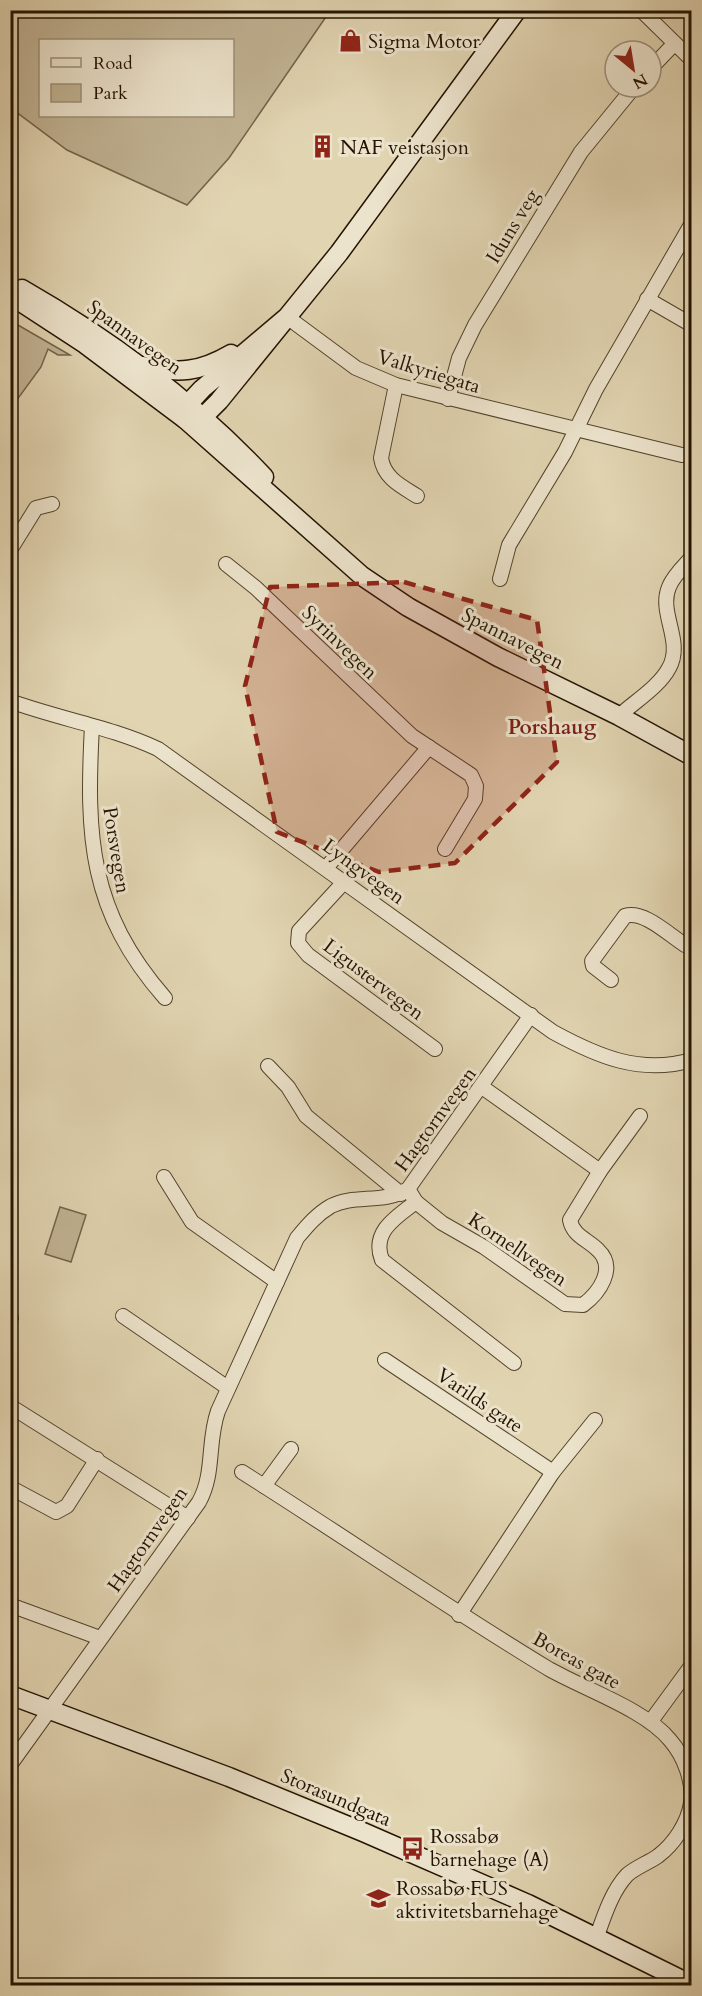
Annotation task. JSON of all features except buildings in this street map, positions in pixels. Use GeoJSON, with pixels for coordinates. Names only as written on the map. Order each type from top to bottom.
{"type":"FeatureCollection","features":[{"type":"Feature","properties":{"kind":"street"},"geometry":{"type":"LineString","coordinates":[[192,414],[287,316],[339,253],[517,10]]}},
{"type":"Feature","properties":{"kind":"street"},"geometry":{"type":"LineString","coordinates":[[641,10],[692,60]]}},
{"type":"Feature","properties":{"kind":"street"},"geometry":{"type":"LineString","coordinates":[[663,55],[674,44]]}},
{"type":"Feature","properties":{"kind":"street","name":"Iduns veg"},"geometry":{"type":"LineString","coordinates":[[448,399],[459,358],[475,325],[580,152],[592,134],[623,99]]}},
{"type":"Feature","properties":{"kind":"street"},"geometry":{"type":"LineString","coordinates":[[500,579],[508,545],[565,452],[574,430],[692,224]]}},
{"type":"Feature","properties":{"kind":"street","name":"Spannavegen"},"geometry":{"type":"LineString","coordinates":[[10,283],[85,325],[139,365],[324,543],[362,576],[408,607],[498,657],[618,716],[692,756]]}},
{"type":"Feature","properties":{"kind":"street","name":"Spannavegen"},"geometry":{"type":"LineString","coordinates":[[10,295],[192,414]]}},
{"type":"Feature","properties":{"kind":"street"},"geometry":{"type":"LineString","coordinates":[[647,299],[692,324]]}},
{"type":"Feature","properties":{"kind":"street"},"geometry":{"type":"LineString","coordinates":[[192,414],[250,347],[287,316]]}},
{"type":"Feature","properties":{"kind":"street","name":"Valkyriegata"},"geometry":{"type":"LineString","coordinates":[[287,316],[356,368],[396,385],[682,455]]}},
{"type":"Feature","properties":{"kind":"street"},"geometry":{"type":"LineString","coordinates":[[139,365],[166,372],[185,371],[210,366],[250,347]]}},
{"type":"Feature","properties":{"kind":"street"},"geometry":{"type":"LineString","coordinates":[[396,385],[381,458],[382,467],[393,481],[417,496]]}},
{"type":"Feature","properties":{"kind":"street"},"geometry":{"type":"LineString","coordinates":[[10,550],[36,508],[52,504]]}},
{"type":"Feature","properties":{"kind":"street"},"geometry":{"type":"LineString","coordinates":[[618,716],[668,670],[674,656],[675,642],[667,596],[669,586],[692,557]]}},
{"type":"Feature","properties":{"kind":"street","name":"Syrinvegen"},"geometry":{"type":"LineString","coordinates":[[226,564],[256,588],[404,728],[471,775],[476,786],[475,799],[445,849]]}},
{"type":"Feature","properties":{"kind":"street","name":"Lyngvegen"},"geometry":{"type":"LineString","coordinates":[[10,701],[120,733],[158,749],[575,1044],[601,1057],[626,1064],[651,1066],[692,1060]]}},
{"type":"Feature","properties":{"kind":"street","name":"Porsvegen"},"geometry":{"type":"LineString","coordinates":[[93,726],[90,814],[99,880],[121,940],[165,998]]}},
{"type":"Feature","properties":{"kind":"street"},"geometry":{"type":"LineString","coordinates":[[326,868],[429,747]]}},
{"type":"Feature","properties":{"kind":"street","name":"Ligustervegen"},"geometry":{"type":"LineString","coordinates":[[345,881],[299,931],[298,943],[308,955],[435,1049]]}},
{"type":"Feature","properties":{"kind":"street"},"geometry":{"type":"LineString","coordinates":[[611,980],[593,966],[592,961],[625,916],[632,914],[642,917],[685,945],[692,946]]}},
{"type":"Feature","properties":{"kind":"street"},"geometry":{"type":"LineString","coordinates":[[10,968],[10,1031]]}},
{"type":"Feature","properties":{"kind":"street","name":"Hagtornvegen"},"geometry":{"type":"LineString","coordinates":[[10,1765],[52,1710],[100,1638],[199,1502],[209,1480],[212,1426],[297,1238],[312,1220],[332,1206],[404,1192],[482,1088],[531,1015]]}},
{"type":"Feature","properties":{"kind":"street","name":"Kornellvegen"},"geometry":{"type":"LineString","coordinates":[[268,1066],[288,1087],[306,1116],[442,1223],[484,1247],[565,1304],[583,1305],[602,1285],[606,1272],[605,1260],[599,1250],[576,1233],[570,1220],[600,1171],[640,1116]]}},
{"type":"Feature","properties":{"kind":"street"},"geometry":{"type":"LineString","coordinates":[[482,1088],[600,1171]]}},
{"type":"Feature","properties":{"kind":"street"},"geometry":{"type":"LineString","coordinates":[[164,1177],[192,1222],[277,1282]]}},
{"type":"Feature","properties":{"kind":"street"},"geometry":{"type":"LineString","coordinates":[[416,1202],[396,1217],[379,1236],[378,1245],[382,1260],[514,1363]]}},
{"type":"Feature","properties":{"kind":"street"},"geometry":{"type":"LineString","coordinates":[[123,1316],[228,1388]]}},
{"type":"Feature","properties":{"kind":"street","name":"Varilds gate"},"geometry":{"type":"LineString","coordinates":[[386,1360],[553,1472]]}},
{"type":"Feature","properties":{"kind":"street"},"geometry":{"type":"LineString","coordinates":[[15,1409],[188,1518]]}},
{"type":"Feature","properties":{"kind":"street"},"geometry":{"type":"LineString","coordinates":[[459,1615],[553,1472],[595,1420]]}},
{"type":"Feature","properties":{"kind":"street"},"geometry":{"type":"LineString","coordinates":[[264,1486],[291,1449]]}},
{"type":"Feature","properties":{"kind":"street"},"geometry":{"type":"LineString","coordinates":[[15,1490],[57,1512],[67,1506],[97,1459]]}},
{"type":"Feature","properties":{"kind":"street","name":"Boreas gate"},"geometry":{"type":"LineString","coordinates":[[242,1472],[459,1615],[563,1677],[651,1721],[670,1739],[683,1760],[691,1782],[691,1802],[686,1823],[671,1844],[625,1877],[608,1906],[597,1936]]}},
{"type":"Feature","properties":{"kind":"street"},"geometry":{"type":"LineString","coordinates":[[10,1605],[100,1638]]}},
{"type":"Feature","properties":{"kind":"street"},"geometry":{"type":"LineString","coordinates":[[651,1721],[692,1665]]}},
{"type":"Feature","properties":{"kind":"street","name":"Storasundgata"},"geometry":{"type":"LineString","coordinates":[[10,1695],[229,1777],[488,1886],[597,1936],[692,1984]]}},
{"type":"Feature","properties":{"kind":"highlighted area"},"geometry":{"type":"Polygon","coordinates":[[[404,582],[537,620],[557,762],[455,863],[379,872],[277,832],[245,686],[270,587],[404,582]]]}},
{"type":"Feature","properties":{"kind":"green space"},"geometry":{"type":"Polygon","coordinates":[[[11,10],[330,10],[229,158],[187,205],[67,150],[11,108],[11,10]]]}},
{"type":"Feature","properties":{"kind":"green space"},"geometry":{"type":"Polygon","coordinates":[[[11,321],[70,355],[58,355],[48,349],[41,367],[11,408],[11,321]]]}},
{"type":"Feature","properties":{"kind":"green space"},"geometry":{"type":"Polygon","coordinates":[[[60,1207],[86,1215],[71,1262],[45,1254],[60,1207]]]}},
{"type":"Feature","properties":{"kind":"place","name":"Sigma Motor"},"geometry":{"type":"Point","coordinates":[350,41]}},
{"type":"Feature","properties":{"kind":"place","name":"NAF veistasjon"},"geometry":{"type":"Point","coordinates":[322,147]}},
{"type":"Feature","properties":{"kind":"place","name":"Rossabø barnehage (A)"},"geometry":{"type":"Point","coordinates":[412,1848]}},
{"type":"Feature","properties":{"kind":"place","name":"Rossabø FUS aktivitetsbarnehage"},"geometry":{"type":"Point","coordinates":[378,1899]}},
{"type":"Feature","properties":{"kind":"district","name":"Porshaug"},"geometry":{"type":"Point","coordinates":[552,727]}}]}
